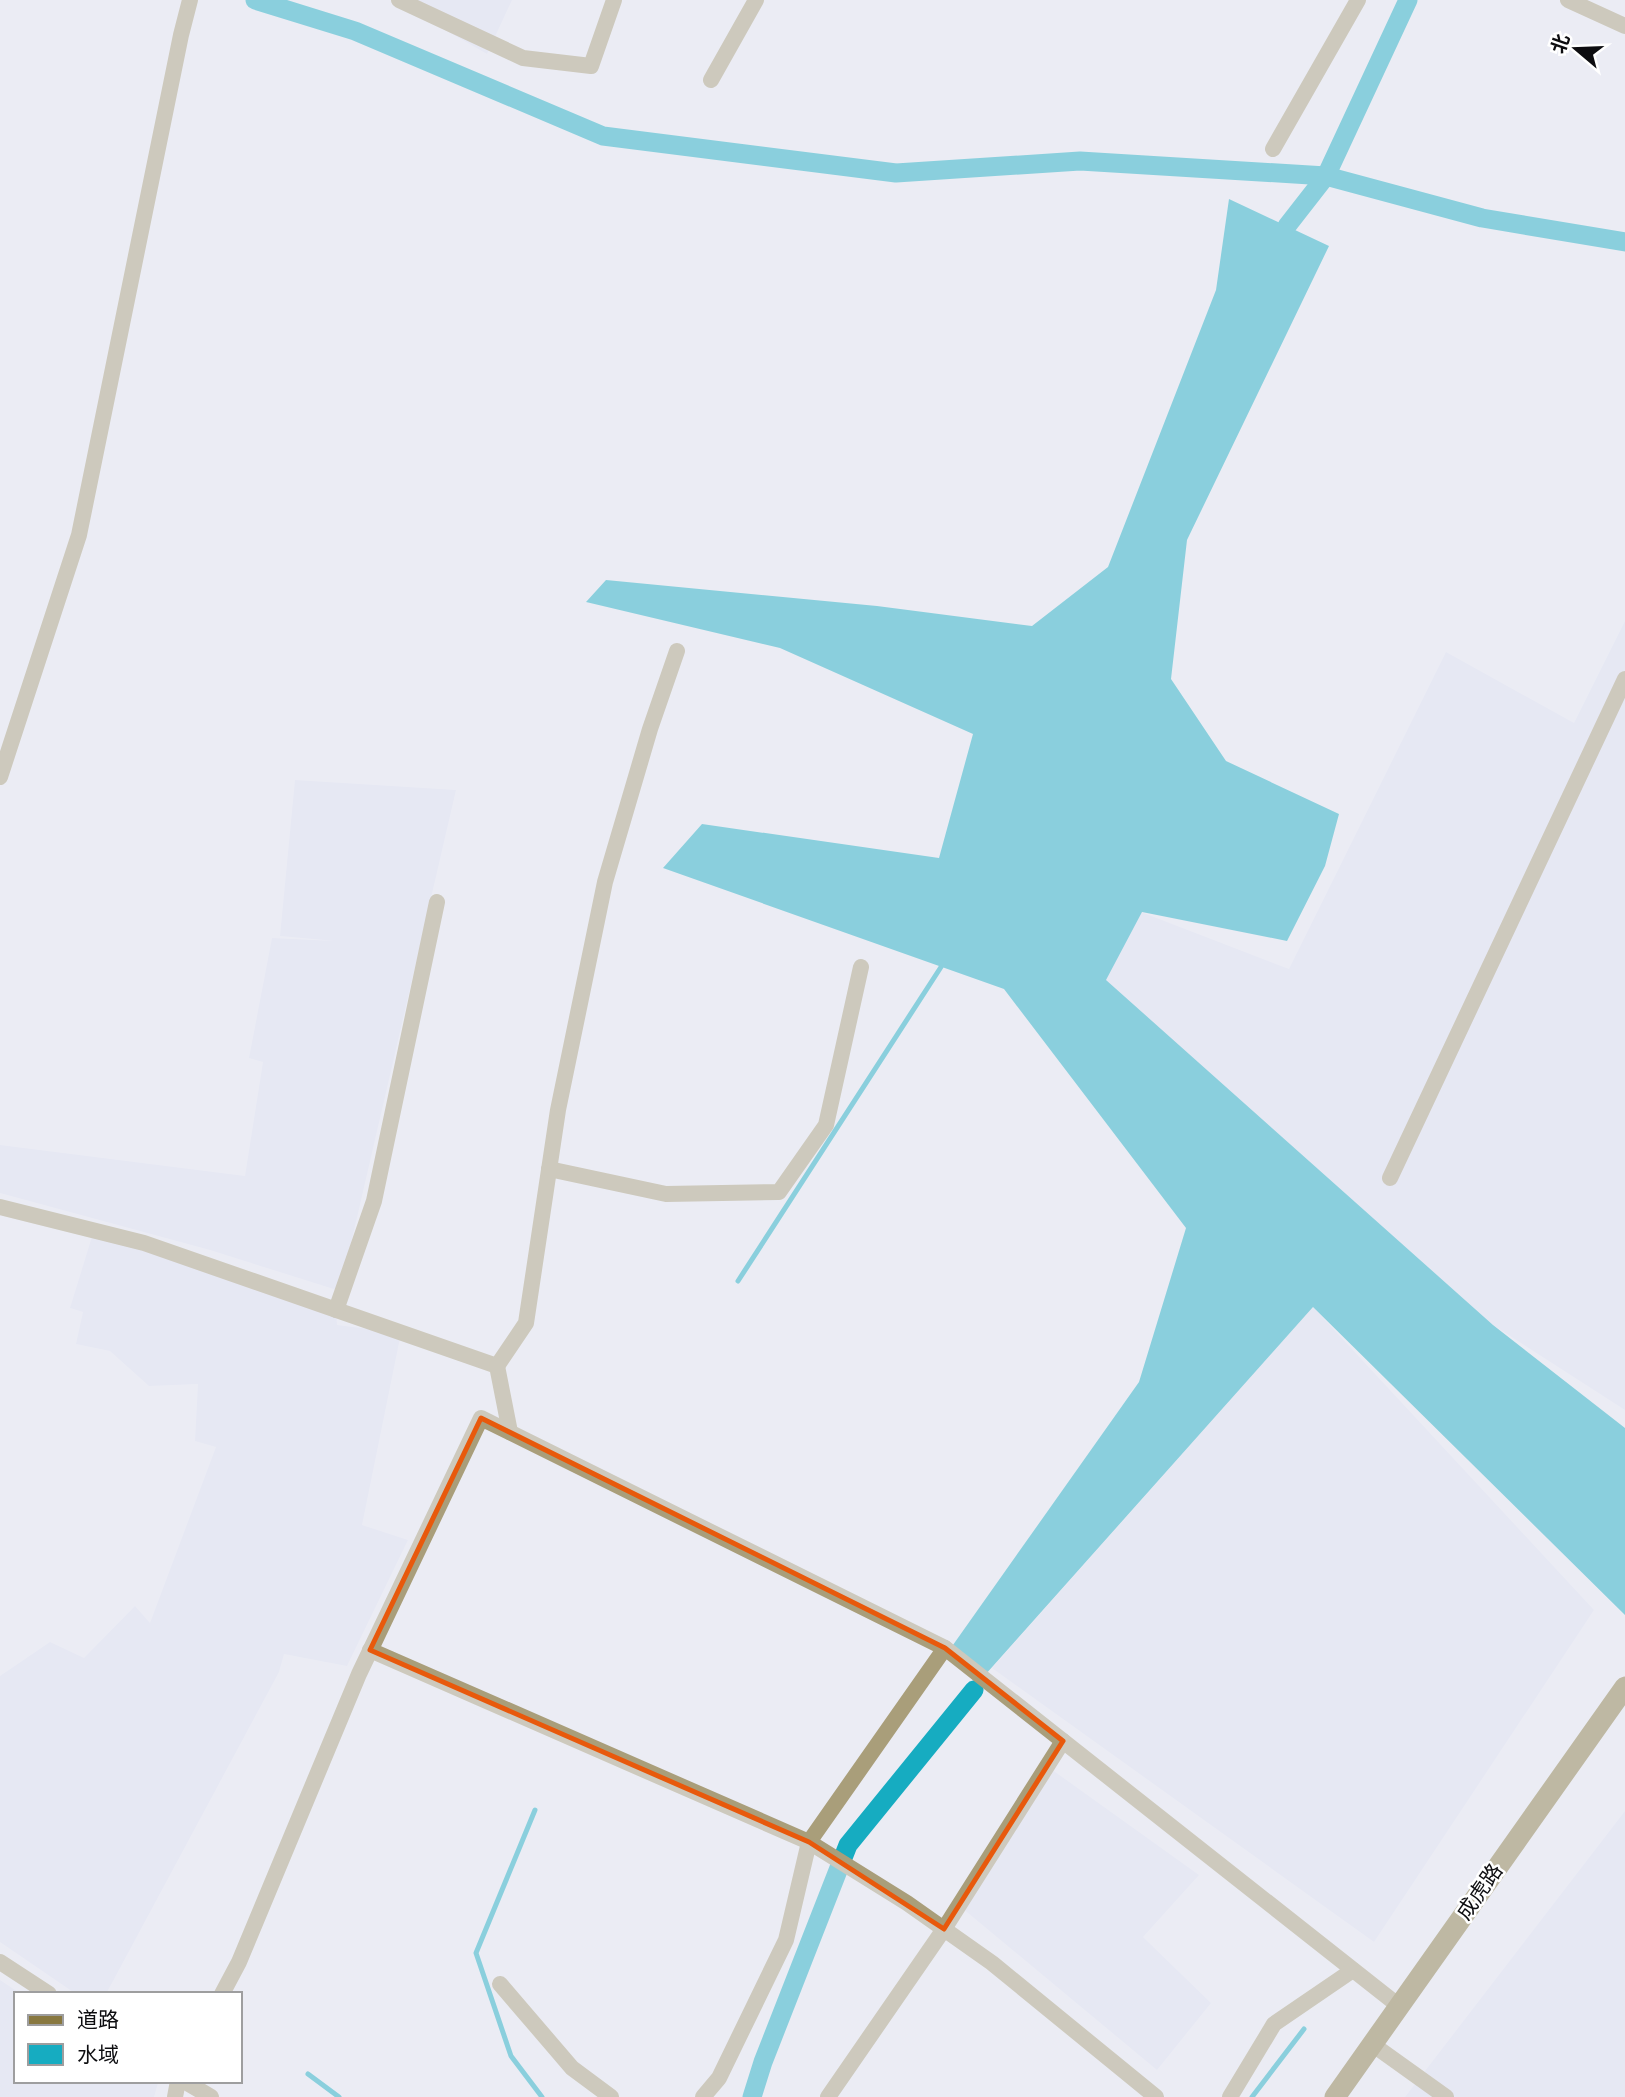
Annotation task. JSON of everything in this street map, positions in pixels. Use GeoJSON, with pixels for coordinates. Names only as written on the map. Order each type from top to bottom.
{"type":"FeatureCollection","features":[{"type":"Feature","properties":{"kind":"street"},"geometry":{"type":"LineString","coordinates":[[0,777],[79,535],[190,0]]}},
{"type":"Feature","properties":{"kind":"street"},"geometry":{"type":"LineString","coordinates":[[399,0],[523,58],[591,66],[614,0]]}},
{"type":"Feature","properties":{"kind":"street"},"geometry":{"type":"LineString","coordinates":[[711,80],[756,0]]}},
{"type":"Feature","properties":{"kind":"street"},"geometry":{"type":"LineString","coordinates":[[1273,149],[1358,0]]}},
{"type":"Feature","properties":{"kind":"street"},"geometry":{"type":"LineString","coordinates":[[1568,0],[1625,26]]}},
{"type":"Feature","properties":{"kind":"street"},"geometry":{"type":"LineString","coordinates":[[510,1432],[497,1366],[526,1323],[558,1110],[605,882],[650,729],[677,651]]}},
{"type":"Feature","properties":{"kind":"street"},"geometry":{"type":"LineString","coordinates":[[1390,1178],[1625,679]]}},
{"type":"Feature","properties":{"kind":"street"},"geometry":{"type":"LineString","coordinates":[[336,1310],[374,1201],[436,902]]}},
{"type":"Feature","properties":{"kind":"street"},"geometry":{"type":"LineString","coordinates":[[549,1169],[666,1194],[779,1192],[827,1125],[861,967]]}},
{"type":"Feature","properties":{"kind":"street"},"geometry":{"type":"LineString","coordinates":[[0,1207],[144,1243],[497,1366]]}},
{"type":"Feature","properties":{"kind":"street"},"geometry":{"type":"LineString","coordinates":[[223,1992],[239,1962],[370,1650],[481,1418],[945,1648],[1399,2006]]}},
{"type":"Feature","properties":{"kind":"street"},"geometry":{"type":"LineString","coordinates":[[702,2097],[719,2078],[786,1940],[809,1842],[945,1648]]}},
{"type":"Feature","properties":{"kind":"street"},"geometry":{"type":"LineString","coordinates":[[370,1650],[809,1842],[872,1881],[992,1963],[1156,2097]]}},
{"type":"Feature","properties":{"kind":"street","name":"成虎路"},"geometry":{"type":"LineString","coordinates":[[1335,2097],[1625,1687]]}},
{"type":"Feature","properties":{"kind":"street"},"geometry":{"type":"LineString","coordinates":[[828,2097],[944,1929],[1063,1741]]}},
{"type":"Feature","properties":{"kind":"street"},"geometry":{"type":"LineString","coordinates":[[0,1962],[46,1992]]}},
{"type":"Feature","properties":{"kind":"street"},"geometry":{"type":"LineString","coordinates":[[1230,2097],[1274,2024],[1353,1970]]}},
{"type":"Feature","properties":{"kind":"street"},"geometry":{"type":"LineString","coordinates":[[500,1984],[572,2068],[611,2097]]}},
{"type":"Feature","properties":{"kind":"street"},"geometry":{"type":"LineString","coordinates":[[1372,2044],[1446,2097]]}},
{"type":"Feature","properties":{"kind":"street"},"geometry":{"type":"LineString","coordinates":[[187,2083],[211,2097]]}},
{"type":"Feature","properties":{"kind":"highlighted area"},"geometry":{"type":"Polygon","coordinates":[[[481,1418],[945,1648],[1063,1741],[944,1929],[809,1842],[370,1650],[481,1418]]]}},
{"type":"Feature","properties":{"kind":"shaded area"},"geometry":{"type":"Polygon","coordinates":[[[393,0],[512,0],[487,54],[393,0]]]}},
{"type":"Feature","properties":{"kind":"shaded area"},"geometry":{"type":"Polygon","coordinates":[[[1625,621],[1625,1410],[1493,1325],[1105,980],[1141,912],[1289,969],[1446,652],[1574,723],[1625,621]]]}},
{"type":"Feature","properties":{"kind":"shaded area"},"geometry":{"type":"Polygon","coordinates":[[[295,780],[456,790],[340,1291],[210,1250],[0,1193],[0,1145],[245,1176],[263,1062],[249,1058],[272,938],[335,941],[280,936],[295,780]]]}},
{"type":"Feature","properties":{"kind":"shaded area"},"geometry":{"type":"Polygon","coordinates":[[[94,1230],[336,1310],[337,1325],[401,1333],[362,1525],[408,1540],[347,1666],[284,1654],[279,1672],[107,1992],[73,1992],[0,1942],[0,1676],[50,1642],[84,1658],[135,1606],[150,1623],[216,1447],[195,1441],[198,1384],[149,1386],[110,1351],[76,1344],[83,1312],[70,1308],[94,1230]]]}},
{"type":"Feature","properties":{"kind":"shaded area"},"geometry":{"type":"Polygon","coordinates":[[[1313,1307],[1594,1610],[1374,1942],[992,1668],[1313,1307]]]}},
{"type":"Feature","properties":{"kind":"shaded area"},"geometry":{"type":"Polygon","coordinates":[[[1051,1769],[1199,1875],[1143,1937],[1211,2003],[1157,2070],[962,1908],[1051,1769]]]}},
{"type":"Feature","properties":{"kind":"shaded area"},"geometry":{"type":"Polygon","coordinates":[[[1625,1811],[1625,2097],[1405,2097],[1625,1811]]]}},
{"type":"Feature","properties":{"kind":"shaded area"},"geometry":{"type":"Polygon","coordinates":[[[0,1980],[18,1992],[14,1992],[14,2083],[158,2083],[154,2097],[0,2097],[0,1980]]]}},
{"type":"Feature","properties":{"kind":"water"},"geometry":{"type":"Polygon","coordinates":[[[1229,199],[1329,246],[1187,540],[1171,679],[1226,761],[1339,814],[1325,866],[1287,941],[1142,912],[1106,980],[1493,1325],[1625,1428],[1625,1615],[1313,1307],[977,1684],[948,1652],[1139,1382],[1186,1228],[1004,989],[663,868],[702,824],[939,858],[973,734],[780,648],[586,602],[606,580],[877,606],[1032,626],[1108,567],[1216,290],[1229,199]]]}},
{"type":"Feature","properties":{"kind":"waterway"},"geometry":{"type":"LineString","coordinates":[[255,0],[355,31],[603,136],[896,173],[1080,161],[1326,176],[1482,218],[1625,242]]}},
{"type":"Feature","properties":{"kind":"waterway"},"geometry":{"type":"LineString","coordinates":[[1287,226],[1326,176],[1408,0]]}},
{"type":"Feature","properties":{"kind":"waterway"},"geometry":{"type":"LineString","coordinates":[[738,1281],[941,967]]}},
{"type":"Feature","properties":{"kind":"waterway"},"geometry":{"type":"LineString","coordinates":[[752,2097],[763,2062],[848,1845],[974,1690]]}},
{"type":"Feature","properties":{"kind":"waterway"},"geometry":{"type":"LineString","coordinates":[[535,1810],[476,1953],[511,2056],[542,2097]]}},
{"type":"Feature","properties":{"kind":"waterway"},"geometry":{"type":"LineString","coordinates":[[1252,2097],[1304,2029]]}},
{"type":"Feature","properties":{"kind":"waterway"},"geometry":{"type":"LineString","coordinates":[[308,2074],[339,2097]]}}]}
